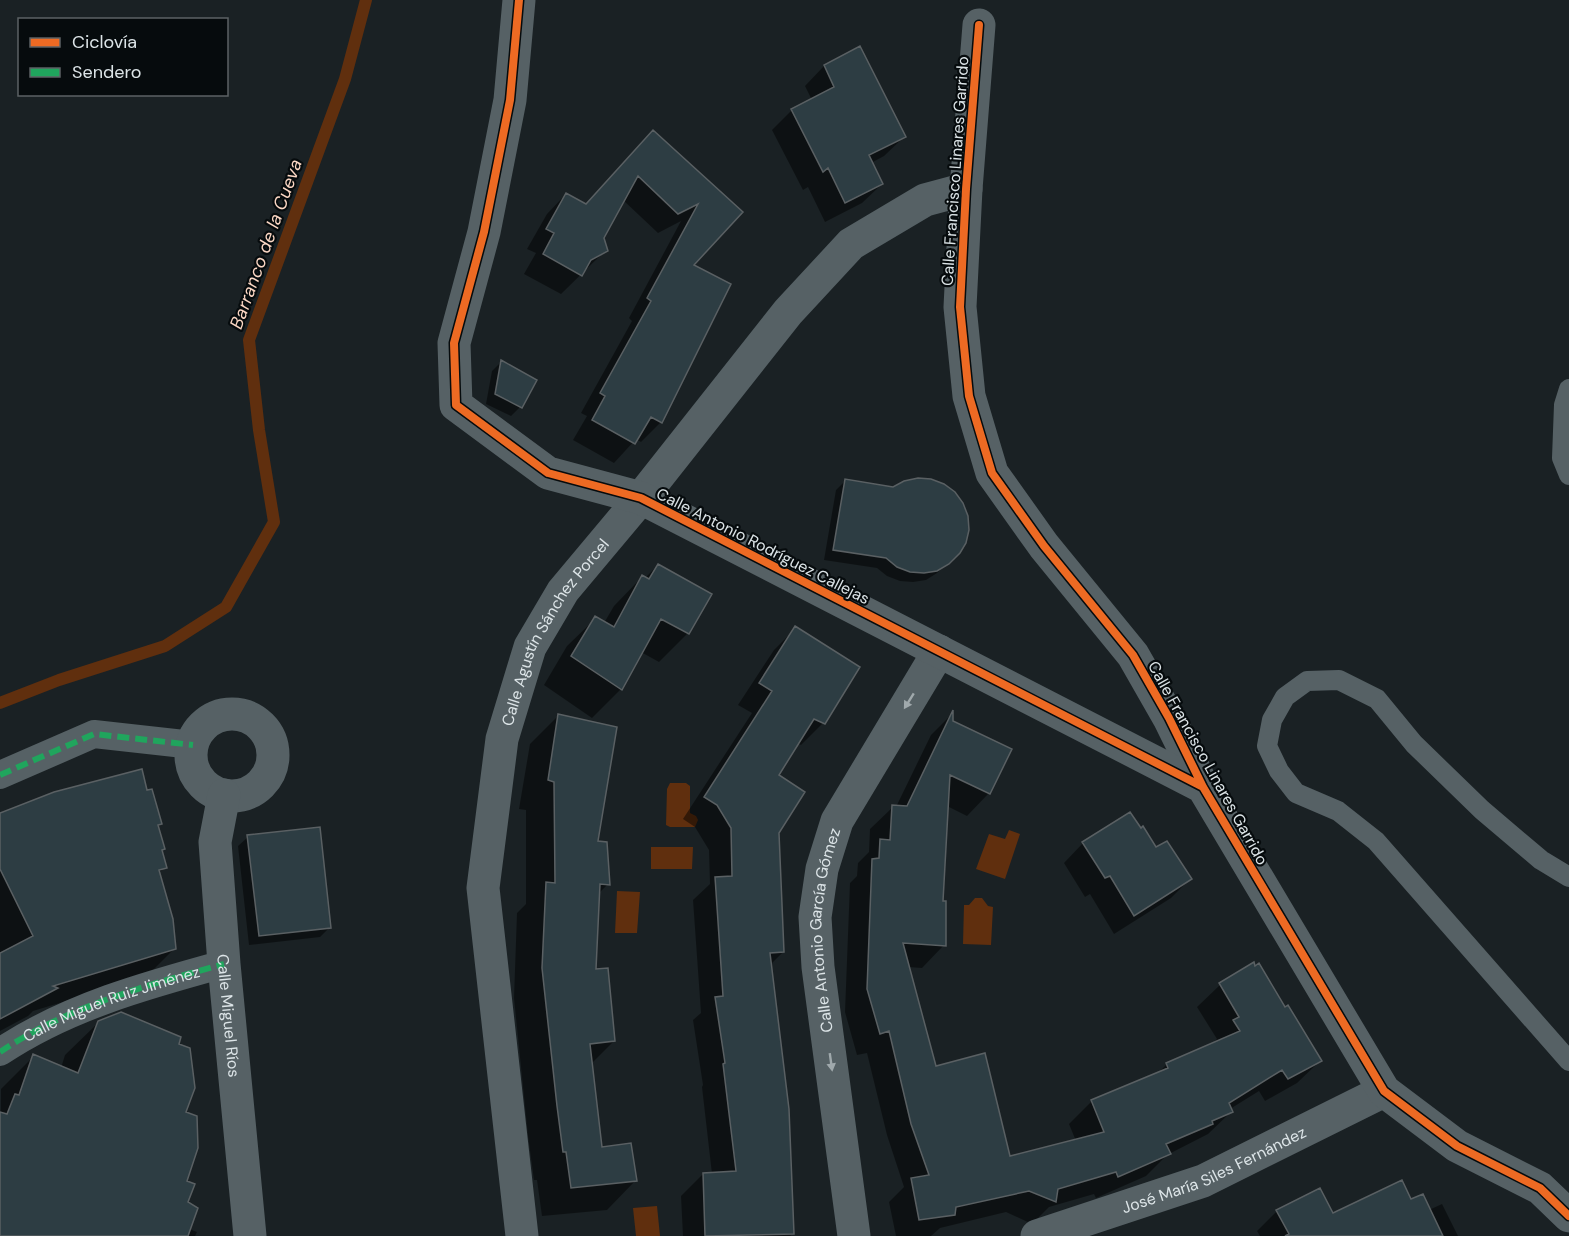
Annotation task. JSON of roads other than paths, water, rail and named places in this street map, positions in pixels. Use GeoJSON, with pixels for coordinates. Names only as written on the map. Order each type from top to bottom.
{"type":"FeatureCollection","features":[{"type":"Feature","properties":{"kind":"street","name":"Calle Antonio Rodríguez Callejas"},"geometry":{"type":"LineString","coordinates":[[519,0],[510,100],[484,232],[454,343],[456,405],[548,473],[641,498],[1203,787]]}},
{"type":"Feature","properties":{"kind":"street","name":"Calle Francisco Linares Garrido"},"geometry":{"type":"LineString","coordinates":[[979,25],[966,189],[960,307],[969,396],[992,472],[1044,546],[1133,655],[1169,718],[1203,787],[1384,1091],[1456,1146],[1540,1188],[1569,1216]]}},
{"type":"Feature","properties":{"kind":"street","name":"Calle Agustín Sánchez Porcel"},"geometry":{"type":"LineString","coordinates":[[522,1236],[483,888],[502,739],[530,647],[563,591],[641,498],[788,312],[850,244],[925,200],[966,189]]}},
{"type":"Feature","properties":{"kind":"street","name":"Calle Antonio García Gómez"},"geometry":{"type":"LineString","coordinates":[[855,1236],[818,967],[815,917],[822,869],[837,821],[939,651]]}},
{"type":"Feature","properties":{"kind":"street"},"geometry":{"type":"LineString","coordinates":[[227,714],[248,716],[259,723],[268,734],[273,747],[273,761],[261,784],[250,792],[224,795],[212,790],[198,776],[191,758],[193,745],[198,732],[208,722],[227,714]]}},
{"type":"Feature","properties":{"kind":"street"},"geometry":{"type":"LineString","coordinates":[[0,775],[94,734],[193,745]]}},
{"type":"Feature","properties":{"kind":"street","name":"Calle Miguel Ríos"},"geometry":{"type":"LineString","coordinates":[[224,795],[215,842],[224,964],[250,1236]]}},
{"type":"Feature","properties":{"kind":"street","name":"Calle Miguel Ruiz Jiménez"},"geometry":{"type":"LineString","coordinates":[[0,1052],[17,1041],[94,1004],[157,982],[224,964]]}},
{"type":"Feature","properties":{"kind":"street","name":"José María Siles Fernández"},"geometry":{"type":"LineString","coordinates":[[1037,1236],[1203,1181],[1384,1091]]}},
{"type":"Feature","properties":{"kind":"lane"},"geometry":{"type":"LineString","coordinates":[[1569,389],[1564,405],[1562,458],[1569,475]]}},
{"type":"Feature","properties":{"kind":"lane"},"geometry":{"type":"LineString","coordinates":[[1569,877],[1541,860],[1482,810],[1414,744],[1377,699],[1340,680],[1307,681],[1285,697],[1272,720],[1267,746],[1279,771],[1296,794],[1338,812],[1376,842],[1569,1061]]}},
{"type":"Feature","properties":{"kind":"waterway","name":"Barranco de la Cueva"},"geometry":{"type":"LineString","coordinates":[[0,703],[59,680],[165,646],[226,607],[274,522],[259,430],[249,340],[345,79],[366,0]]}}]}
